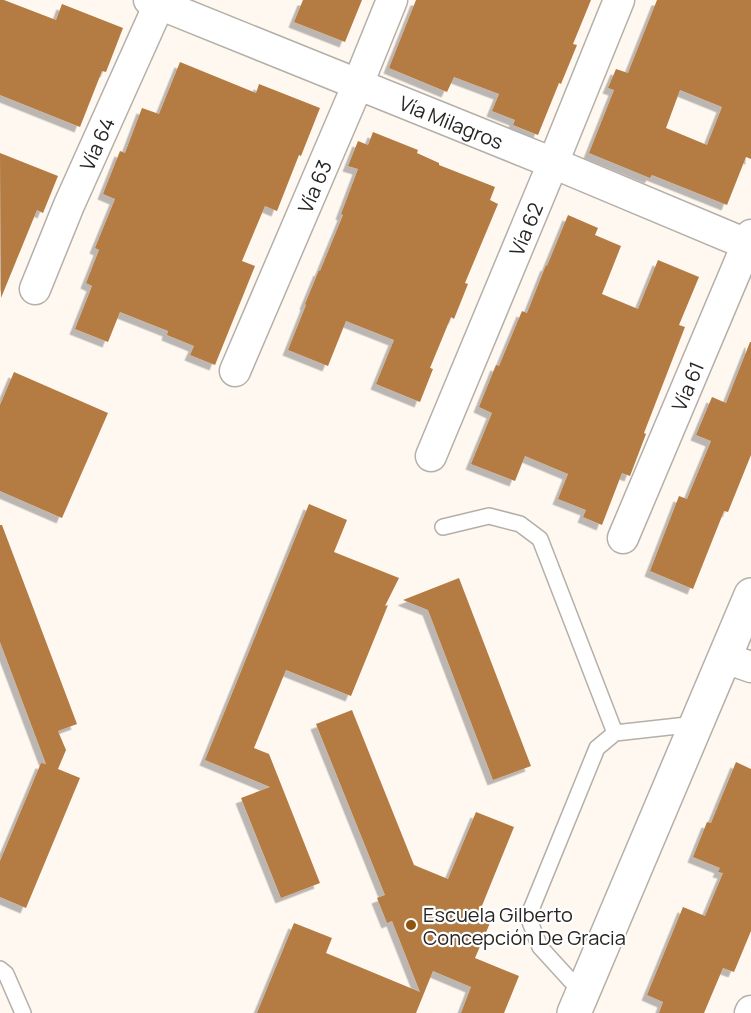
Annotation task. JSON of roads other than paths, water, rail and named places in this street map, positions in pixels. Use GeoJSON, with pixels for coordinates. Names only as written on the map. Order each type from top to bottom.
{"type":"FeatureCollection","features":[{"type":"Feature","properties":{"kind":"street","name":"Vía 63"},"geometry":{"type":"LineString","coordinates":[[234,371],[392,0]]}},
{"type":"Feature","properties":{"kind":"street","name":"Vía 62"},"geometry":{"type":"LineString","coordinates":[[431,456],[619,0]]}},
{"type":"Feature","properties":{"kind":"street","name":"Vía Milagros"},"geometry":{"type":"LineString","coordinates":[[156,2],[750,241]]}},
{"type":"Feature","properties":{"kind":"street","name":"Vía 64"},"geometry":{"type":"LineString","coordinates":[[35,289],[156,2]]}},
{"type":"Feature","properties":{"kind":"street","name":"Vía 61"},"geometry":{"type":"LineString","coordinates":[[623,538],[750,241]]}},
{"type":"Feature","properties":{"kind":"street"},"geometry":{"type":"LineString","coordinates":[[578,1003],[696,724],[738,663],[751,595]]}},
{"type":"Feature","properties":{"kind":"lane"},"geometry":{"type":"LineString","coordinates":[[443,527],[489,516],[520,524],[540,539],[615,733]]}},
{"type":"Feature","properties":{"kind":"lane"},"geometry":{"type":"LineString","coordinates":[[578,1003],[540,947],[528,917],[597,748],[615,733],[696,724]]}},
{"type":"Feature","properties":{"kind":"lane"},"geometry":{"type":"LineString","coordinates":[[0,969],[6,974],[22,1013]]}},
{"type":"Feature","properties":{"kind":"place","name":"Escuela Gilberto Concepción De Gracia"},"geometry":{"type":"Point","coordinates":[411,925]}}]}
